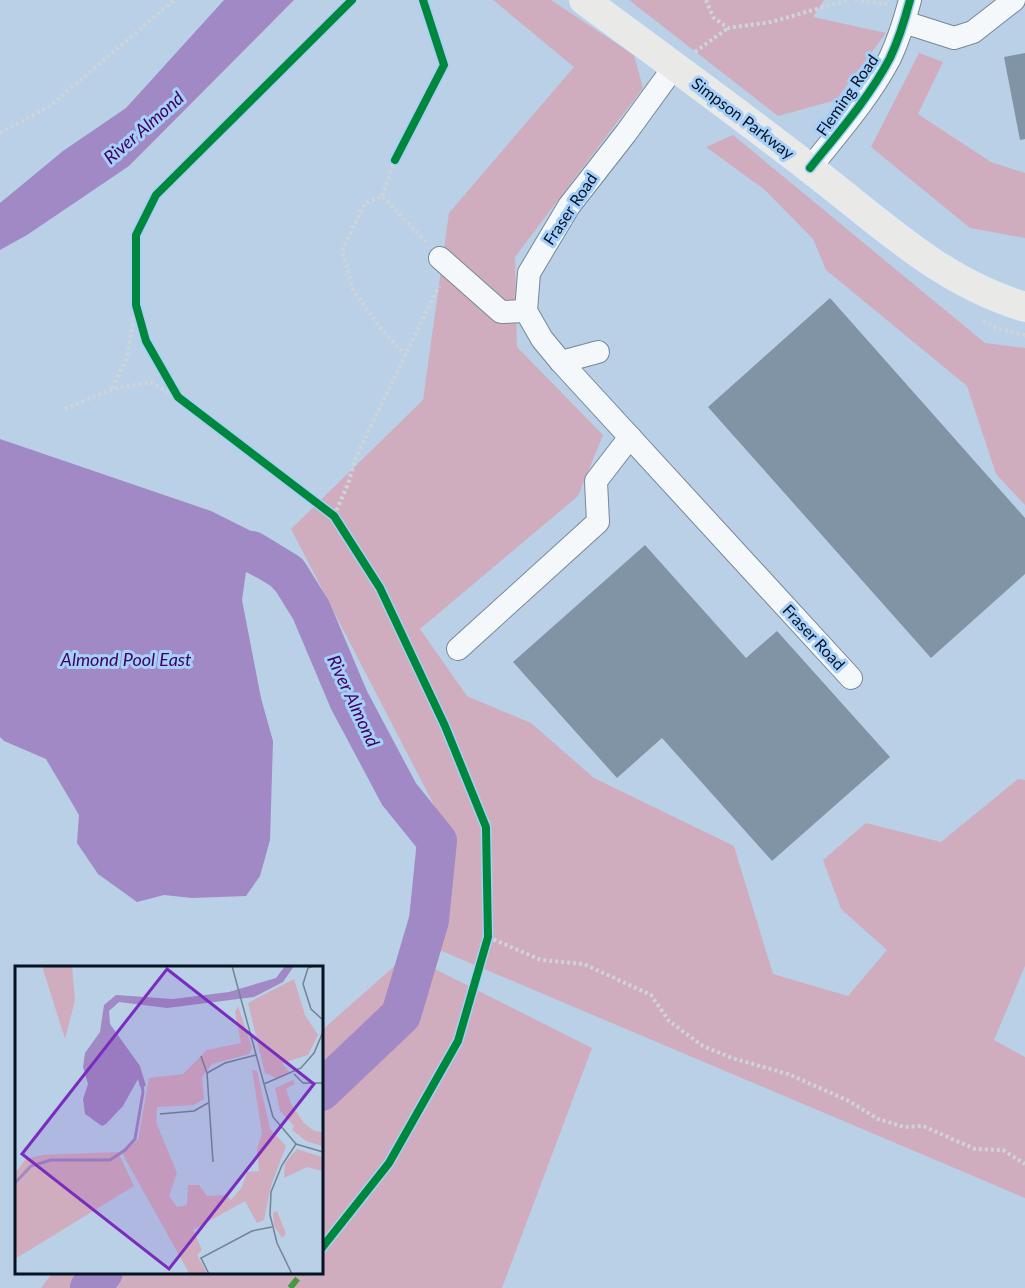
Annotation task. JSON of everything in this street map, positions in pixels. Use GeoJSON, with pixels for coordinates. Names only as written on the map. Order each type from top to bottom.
{"type":"FeatureCollection","features":[{"type":"Feature","properties":{"kind":"main road","name":"Simpson Parkway"},"geometry":{"type":"LineString","coordinates":[[584,0],[810,168],[920,256],[960,281],[1025,308]]}},
{"type":"Feature","properties":{"kind":"street","name":"Fleming Road"},"geometry":{"type":"LineString","coordinates":[[810,168],[861,103],[890,58],[910,0]]}},
{"type":"Feature","properties":{"kind":"street"},"geometry":{"type":"LineString","coordinates":[[904,22],[954,38],[974,32],[1014,0]]}},
{"type":"Feature","properties":{"kind":"street","name":"Fraser Road"},"geometry":{"type":"LineString","coordinates":[[674,67],[569,206],[529,273],[525,311],[542,339],[561,362],[851,678]]}},
{"type":"Feature","properties":{"kind":"street"},"geometry":{"type":"LineString","coordinates":[[445,262],[501,312],[525,311]]}},
{"type":"Feature","properties":{"kind":"street"},"geometry":{"type":"LineString","coordinates":[[561,362],[598,351]]}},
{"type":"Feature","properties":{"kind":"street"},"geometry":{"type":"LineString","coordinates":[[458,649],[598,522],[596,481],[630,437]]}},
{"type":"Feature","properties":{"kind":"path"},"geometry":{"type":"LineString","coordinates":[[0,133],[50,106],[174,0]]}},
{"type":"Feature","properties":{"kind":"path"},"geometry":{"type":"LineString","coordinates":[[112,389],[127,358],[136,305],[136,236],[156,195],[352,0]]}},
{"type":"Feature","properties":{"kind":"path"},"geometry":{"type":"LineString","coordinates":[[406,356],[378,326],[353,290],[342,250],[365,203],[382,196],[395,160],[444,64],[423,0]]}},
{"type":"Feature","properties":{"kind":"path"},"geometry":{"type":"LineString","coordinates":[[706,0],[713,17],[728,28]]}},
{"type":"Feature","properties":{"kind":"path"},"geometry":{"type":"LineString","coordinates":[[674,67],[728,28],[771,22],[848,0]]}},
{"type":"Feature","properties":{"kind":"path"},"geometry":{"type":"LineString","coordinates":[[855,0],[887,3],[904,22]]}},
{"type":"Feature","properties":{"kind":"path"},"geometry":{"type":"LineString","coordinates":[[65,409],[112,389],[150,382],[178,397],[334,516],[348,484],[356,457],[406,356],[445,262],[382,196]]}},
{"type":"Feature","properties":{"kind":"path"},"geometry":{"type":"LineString","coordinates":[[136,305],[146,341],[178,397]]}},
{"type":"Feature","properties":{"kind":"path"},"geometry":{"type":"LineString","coordinates":[[488,937],[541,960],[584,964],[651,995],[669,1021],[702,1046],[732,1058],[788,1074],[849,1101],[878,1119],[904,1127],[923,1126],[975,1149],[1003,1150],[1025,1164]]}},
{"type":"Feature","properties":{"kind":"shaded area"},"geometry":{"type":"Polygon","coordinates":[[[493,0],[551,0],[634,55],[643,88],[515,257],[517,347],[603,435],[578,496],[420,629],[467,696],[531,723],[594,778],[734,846],[773,974],[848,996],[887,950],[841,909],[823,860],[866,823],[941,842],[1018,779],[1025,780],[1025,966],[994,1040],[1025,1057],[1025,1198],[430,946],[450,836],[291,529],[423,400],[449,213],[574,67],[493,0]]]}},
{"type":"Feature","properties":{"kind":"shaded area"},"geometry":{"type":"Polygon","coordinates":[[[629,0],[824,0],[813,17],[886,33],[836,100],[778,116],[629,0]]]}},
{"type":"Feature","properties":{"kind":"shaded area"},"geometry":{"type":"Polygon","coordinates":[[[919,53],[943,62],[918,114],[991,162],[1025,173],[1025,238],[970,228],[871,147],[919,53]]]}},
{"type":"Feature","properties":{"kind":"shaded area"},"geometry":{"type":"Polygon","coordinates":[[[733,135],[985,343],[1025,348],[1025,505],[996,474],[967,386],[826,270],[813,239],[765,190],[706,147],[733,135]]]}},
{"type":"Feature","properties":{"kind":"shaded area"},"geometry":{"type":"Polygon","coordinates":[[[407,955],[592,1048],[502,1288],[41,1288],[52,1273],[322,1273],[322,1030],[407,955]]]}},
{"type":"Feature","properties":{"kind":"water"},"geometry":{"type":"Polygon","coordinates":[[[224,0],[294,0],[129,166],[27,235],[0,250],[0,203],[63,151],[126,108],[224,0]]]}},
{"type":"Feature","properties":{"kind":"water","name":"Almond Pool East"},"geometry":{"type":"Polygon","coordinates":[[[0,439],[211,511],[277,544],[303,573],[284,600],[268,583],[246,572],[242,600],[261,698],[273,741],[270,840],[260,876],[246,896],[192,898],[164,895],[137,902],[98,874],[77,843],[79,815],[46,759],[4,741],[0,737],[0,439]]]}},
{"type":"Feature","properties":{"kind":"building"},"geometry":{"type":"Polygon","coordinates":[[[1025,53],[1025,139],[1020,140],[1004,57],[1025,53]]]}},
{"type":"Feature","properties":{"kind":"building"},"geometry":{"type":"Polygon","coordinates":[[[830,298],[1025,518],[1025,574],[931,658],[708,407],[830,298]]]}},
{"type":"Feature","properties":{"kind":"building"},"geometry":{"type":"Polygon","coordinates":[[[645,545],[746,658],[777,631],[890,757],[772,861],[662,738],[617,778],[513,662],[645,545]]]}},
{"type":"Feature","properties":{"kind":"waterway","name":"River Almond"},"geometry":{"type":"LineString","coordinates":[[252,551],[288,573],[311,610],[349,700],[399,794],[437,841],[429,920],[401,1015],[322,1090]]}},
{"type":"Feature","properties":{"kind":"waterway","name":"River Almond"},"geometry":{"type":"LineString","coordinates":[[90,1288],[102,1273]]}},
{"type":"Feature","properties":{"kind":"marked path"},"geometry":{"type":"LineString","coordinates":[[290,1288],[302,1273]]}},
{"type":"Feature","properties":{"kind":"cycle path"},"geometry":{"type":"LineString","coordinates":[[322,1248],[389,1163],[458,1041],[488,937],[486,827],[445,726],[380,588],[334,516],[178,397],[146,341],[136,305],[136,235],[156,195],[352,0]]}},
{"type":"Feature","properties":{"kind":"cycle path"},"geometry":{"type":"LineString","coordinates":[[395,160],[444,65],[423,0]]}},
{"type":"Feature","properties":{"kind":"cycle path"},"geometry":{"type":"LineString","coordinates":[[810,168],[853,115],[882,73],[896,44],[910,0]]}}]}
